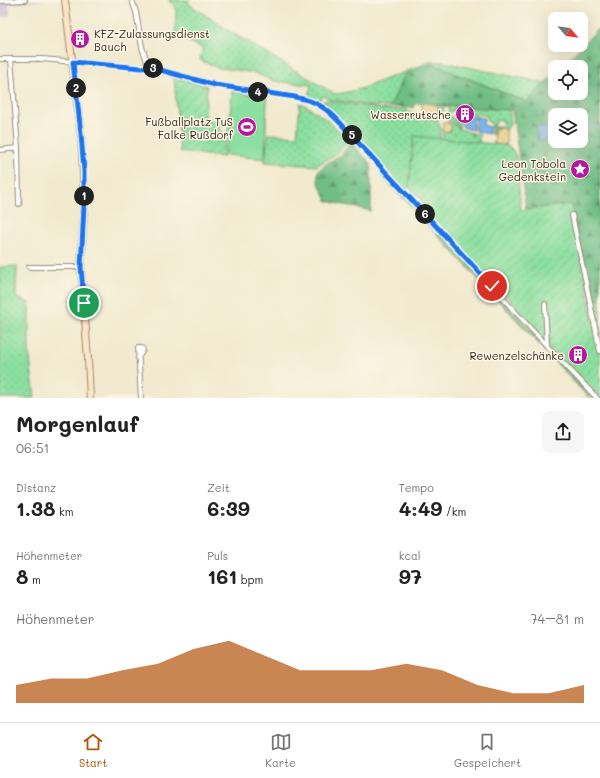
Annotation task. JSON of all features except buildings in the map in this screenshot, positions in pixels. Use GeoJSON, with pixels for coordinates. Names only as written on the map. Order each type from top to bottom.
{"type":"FeatureCollection","features":[{"type":"Feature","properties":{"kind":"main road"},"geometry":{"type":"LineString","coordinates":[[65,0],[84,171],[81,267],[90,398]]}},
{"type":"Feature","properties":{"kind":"street"},"geometry":{"type":"LineString","coordinates":[[0,1],[24,0]]}},
{"type":"Feature","properties":{"kind":"street"},"geometry":{"type":"LineString","coordinates":[[132,0],[142,47],[149,67]]}},
{"type":"Feature","properties":{"kind":"street"},"geometry":{"type":"LineString","coordinates":[[0,59],[42,60],[142,68],[149,67],[215,85],[295,97],[313,102],[324,108],[339,122],[597,398]]}},
{"type":"Feature","properties":{"kind":"street"},"geometry":{"type":"LineString","coordinates":[[11,59],[18,148],[19,204]]}},
{"type":"Feature","properties":{"kind":"street"},"geometry":{"type":"LineString","coordinates":[[0,150],[18,148]]}},
{"type":"Feature","properties":{"kind":"street"},"geometry":{"type":"LineString","coordinates":[[572,215],[600,351]]}},
{"type":"Feature","properties":{"kind":"street"},"geometry":{"type":"LineString","coordinates":[[29,267],[81,267]]}},
{"type":"Feature","properties":{"kind":"street"},"geometry":{"type":"LineString","coordinates":[[545,304],[547,346]]}},
{"type":"Feature","properties":{"kind":"street"},"geometry":{"type":"LineString","coordinates":[[138,358],[141,398]]}},
{"type":"Feature","properties":{"kind":"shaded area"},"geometry":{"type":"Polygon","coordinates":[[[0,0],[48,0],[9,4],[10,16],[0,17],[0,0]]]}},
{"type":"Feature","properties":{"kind":"green space"},"geometry":{"type":"Polygon","coordinates":[[[168,0],[190,0],[188,2],[193,7],[234,34],[335,94],[360,89],[430,62],[443,62],[540,82],[544,85],[527,102],[434,65],[405,74],[390,107],[372,106],[329,99],[322,96],[320,100],[314,101],[308,98],[311,85],[274,81],[255,73],[223,68],[221,69],[200,60],[203,48],[175,35],[176,8],[168,0]]]}},
{"type":"Feature","properties":{"kind":"green space"},"geometry":{"type":"Polygon","coordinates":[[[600,27],[600,299],[592,300],[571,204],[526,209],[512,108],[510,110],[415,103],[414,108],[390,107],[405,74],[429,65],[434,65],[527,102],[548,80],[548,100],[588,100],[588,60],[568,60],[576,52],[588,52],[588,39],[600,27]]]}},
{"type":"Feature","properties":{"kind":"green space"},"geometry":{"type":"Polygon","coordinates":[[[174,77],[207,86],[205,120],[220,121],[220,132],[225,133],[224,157],[180,152],[174,77]]]}},
{"type":"Feature","properties":{"kind":"green space","name":"Fußballplatz TuS Falke Rußdorf"},"geometry":{"type":"Polygon","coordinates":[[[232,91],[267,98],[265,159],[226,155],[232,91]]]}},
{"type":"Feature","properties":{"kind":"green space"},"geometry":{"type":"Polygon","coordinates":[[[323,101],[381,109],[407,110],[414,115],[417,115],[417,117],[419,117],[419,114],[423,118],[438,120],[441,129],[440,139],[414,137],[409,187],[406,190],[356,137],[322,104],[323,101]]]}},
{"type":"Feature","properties":{"kind":"green space"},"geometry":{"type":"Polygon","coordinates":[[[300,103],[320,115],[348,139],[343,147],[334,156],[317,166],[265,162],[268,134],[297,136],[300,103]]]}},
{"type":"Feature","properties":{"kind":"green space"},"geometry":{"type":"Polygon","coordinates":[[[438,105],[510,110],[510,125],[506,130],[495,128],[495,126],[503,126],[504,121],[496,120],[493,135],[491,134],[492,124],[487,121],[486,115],[470,114],[465,109],[462,111],[463,113],[459,127],[452,121],[447,120],[449,107],[444,106],[443,112],[438,111],[438,105]],[[458,109],[449,113],[450,116],[457,121],[460,111],[458,111],[458,109]]]}},
{"type":"Feature","properties":{"kind":"green space"},"geometry":{"type":"Polygon","coordinates":[[[443,122],[452,123],[459,129],[479,134],[479,143],[443,139],[443,131],[451,131],[451,126],[450,124],[443,122]]]}},
{"type":"Feature","properties":{"kind":"green space"},"geometry":{"type":"Polygon","coordinates":[[[414,136],[505,145],[512,149],[516,156],[521,210],[571,204],[600,358],[600,398],[548,345],[522,313],[431,218],[432,216],[420,199],[409,187],[414,136]]]}},
{"type":"Feature","properties":{"kind":"green space"},"geometry":{"type":"Polygon","coordinates":[[[351,142],[371,164],[371,211],[327,201],[318,181],[318,171],[330,161],[341,155],[351,142]]]}},
{"type":"Feature","properties":{"kind":"green space"},"geometry":{"type":"Polygon","coordinates":[[[385,173],[595,398],[592,398],[584,390],[384,174],[385,173]]]}},
{"type":"Feature","properties":{"kind":"green space"},"geometry":{"type":"Polygon","coordinates":[[[382,174],[401,194],[590,398],[381,175],[382,174]]]}},
{"type":"Feature","properties":{"kind":"green space"},"geometry":{"type":"Polygon","coordinates":[[[17,266],[16,297],[29,303],[29,352],[35,398],[0,398],[0,267],[17,266]]]}},
{"type":"Feature","properties":{"kind":"green space"},"geometry":{"type":"Polygon","coordinates":[[[600,299],[600,335],[592,300],[600,299]]]}},
{"type":"Feature","properties":{"kind":"sand"},"geometry":{"type":"Polygon","coordinates":[[[422,103],[438,105],[438,114],[436,116],[423,115],[422,103]]]}},
{"type":"Feature","properties":{"kind":"sand"},"geometry":{"type":"Polygon","coordinates":[[[443,122],[450,124],[451,131],[443,131],[443,122]]]}},
{"type":"Feature","properties":{"kind":"sand"},"geometry":{"type":"Polygon","coordinates":[[[495,128],[506,129],[505,145],[494,144],[495,128]]]}},
{"type":"Feature","properties":{"kind":"water"},"geometry":{"type":"Polygon","coordinates":[[[465,115],[484,118],[483,125],[490,127],[489,134],[475,131],[476,118],[474,118],[473,130],[463,127],[462,125],[465,115]]]}},
{"type":"Feature","properties":{"kind":"water"},"geometry":{"type":"Polygon","coordinates":[[[541,126],[543,128],[548,128],[548,140],[541,141],[538,139],[536,129],[541,126]]]}},
{"type":"Feature","properties":{"kind":"waterway"},"geometry":{"type":"LineString","coordinates":[[588,128],[600,126]]}},
{"type":"Feature","properties":{"kind":"place","name":"KFZ-Zulassungsdienst Bauch"},"geometry":{"type":"Point","coordinates":[80,39]}},
{"type":"Feature","properties":{"kind":"place","name":"Wasserrutsche"},"geometry":{"type":"Point","coordinates":[465,114]}},
{"type":"Feature","properties":{"kind":"place","name":"Fußballplatz TuS Falke Rußdorf"},"geometry":{"type":"Point","coordinates":[247,127]}},
{"type":"Feature","properties":{"kind":"place","name":"Leon Tobola Gedenkstein"},"geometry":{"type":"Point","coordinates":[580,169]}},
{"type":"Feature","properties":{"kind":"place","name":"Rewenzelschänke"},"geometry":{"type":"Point","coordinates":[578,355]}},
{"type":"Feature","properties":{"kind":"route"},"geometry":{"type":"LineString","coordinates":[[84,303],[81,267],[84,171],[73,62],[142,68],[149,67],[215,85],[306,99],[318,104],[339,122],[492,286]]}}]}
